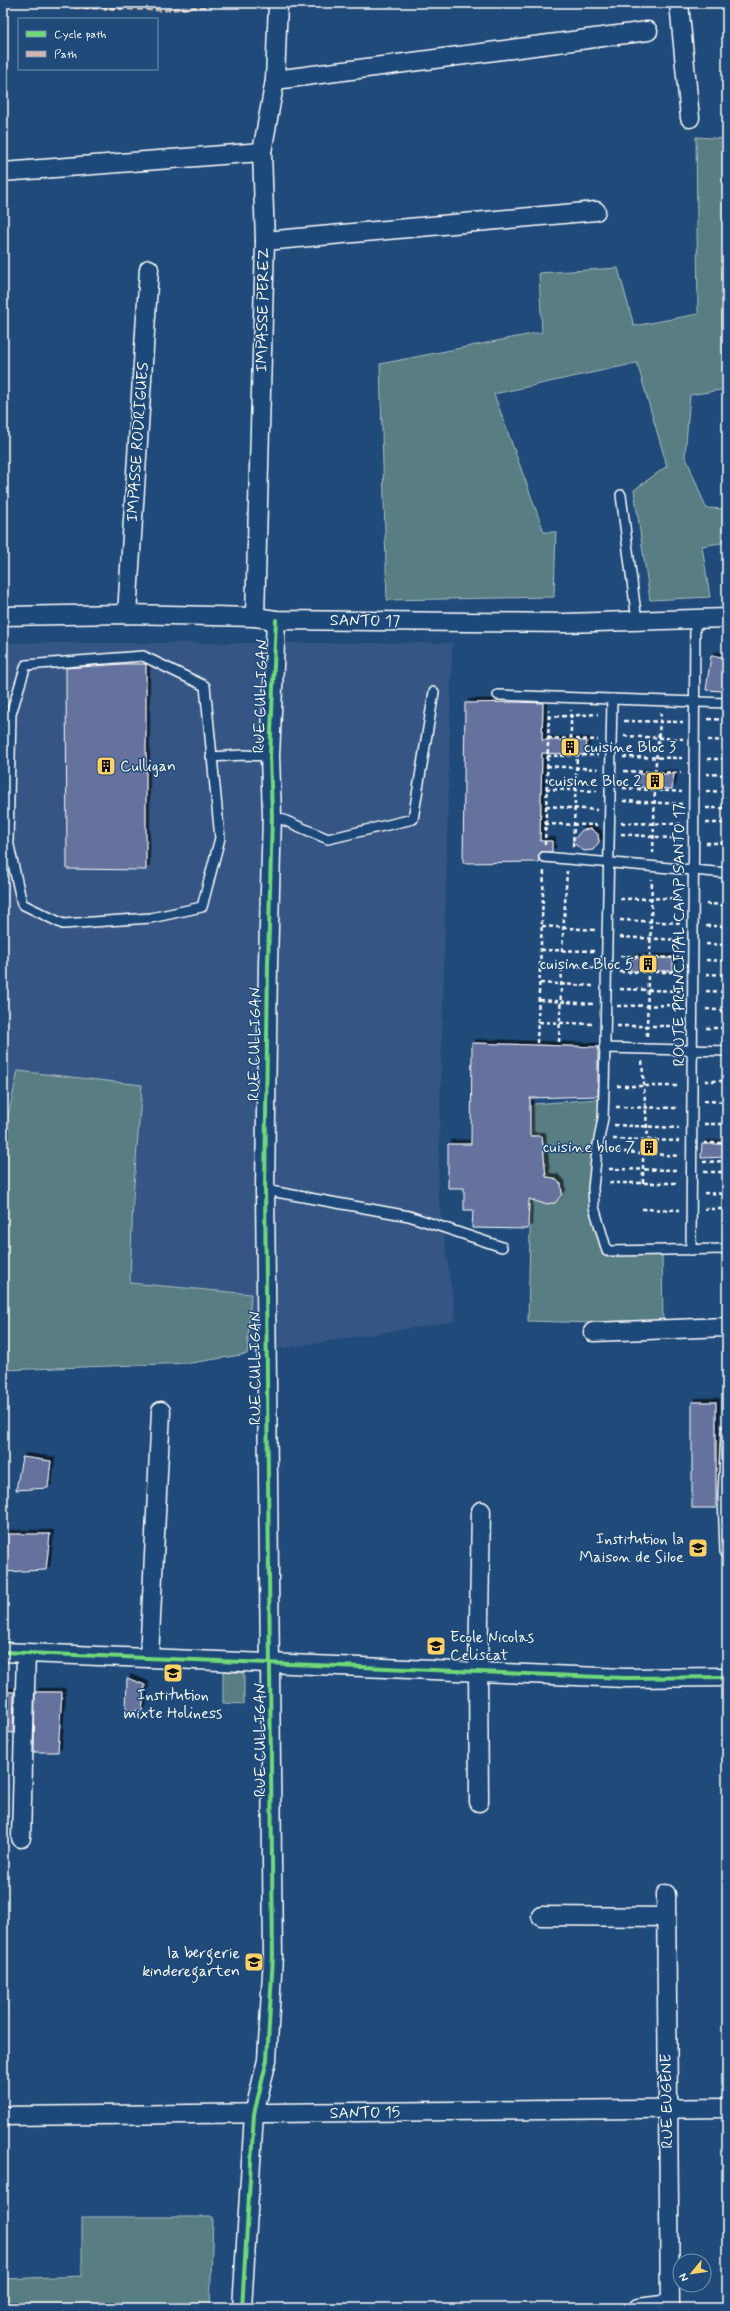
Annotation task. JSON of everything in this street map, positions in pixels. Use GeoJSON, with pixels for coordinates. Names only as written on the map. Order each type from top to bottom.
{"type":"FeatureCollection","features":[{"type":"Feature","properties":{"kind":"street","name":"IMPASSE PEREZ"},"geometry":{"type":"LineString","coordinates":[[255,617],[265,241],[262,152],[275,80],[278,3]]}},
{"type":"Feature","properties":{"kind":"street"},"geometry":{"type":"LineString","coordinates":[[679,3],[690,118]]}},
{"type":"Feature","properties":{"kind":"street"},"geometry":{"type":"LineString","coordinates":[[275,80],[648,31]]}},
{"type":"Feature","properties":{"kind":"street"},"geometry":{"type":"LineString","coordinates":[[3,172],[262,152]]}},
{"type":"Feature","properties":{"kind":"street"},"geometry":{"type":"LineString","coordinates":[[265,241],[596,211]]}},
{"type":"Feature","properties":{"kind":"street","name":"IMPASSE RODRIGUES"},"geometry":{"type":"LineString","coordinates":[[127,614],[150,269]]}},
{"type":"Feature","properties":{"kind":"street","name":"SANTO 17"},"geometry":{"type":"LineString","coordinates":[[3,616],[127,614],[255,617],[276,620],[565,623],[727,618]]}},
{"type":"Feature","properties":{"kind":"street","name":"RUE CULLIGAN"},"geometry":{"type":"LineString","coordinates":[[242,2308],[254,2114],[267,2060],[273,1956],[265,1190],[268,964],[272,815],[270,756],[276,620]]}},
{"type":"Feature","properties":{"kind":"street"},"geometry":{"type":"LineString","coordinates":[[593,1332],[727,1327]]}},
{"type":"Feature","properties":{"kind":"street"},"geometry":{"type":"LineString","coordinates":[[149,1658],[160,1411]]}},
{"type":"Feature","properties":{"kind":"street"},"geometry":{"type":"LineString","coordinates":[[479,1802],[478,1672],[481,1511]]}},
{"type":"Feature","properties":{"kind":"street"},"geometry":{"type":"LineString","coordinates":[[3,1652],[625,1678],[727,1677]]}},
{"type":"Feature","properties":{"kind":"street"},"geometry":{"type":"LineString","coordinates":[[21,1838],[26,1653]]}},
{"type":"Feature","properties":{"kind":"street","name":"RUE EUGÈNE"},"geometry":{"type":"LineString","coordinates":[[666,1894],[670,2306]]}},
{"type":"Feature","properties":{"kind":"street"},"geometry":{"type":"LineString","coordinates":[[542,1916],[666,1917]]}},
{"type":"Feature","properties":{"kind":"street","name":"SANTO 15"},"geometry":{"type":"LineString","coordinates":[[3,2116],[727,2108]]}},
{"type":"Feature","properties":{"kind":"street"},"geometry":{"type":"LineString","coordinates":[[638,2308],[670,2306]]}},
{"type":"Feature","properties":{"kind":"lane"},"geometry":{"type":"LineString","coordinates":[[620,494],[637,621]]}},
{"type":"Feature","properties":{"kind":"lane","name":"ROUTE PRINCIPAL CAMP SANTO 17"},"geometry":{"type":"LineString","coordinates":[[691,1250],[695,619]]}},
{"type":"Feature","properties":{"kind":"lane"},"geometry":{"type":"LineString","coordinates":[[143,656],[205,686],[211,757],[220,838],[202,907],[151,918],[63,924],[22,904],[8,841],[11,714],[26,665],[143,656]]}},
{"type":"Feature","properties":{"kind":"lane"},"geometry":{"type":"LineString","coordinates":[[272,815],[328,839],[413,819],[434,692]]}},
{"type":"Feature","properties":{"kind":"lane"},"geometry":{"type":"LineString","coordinates":[[498,695],[727,703]]}},
{"type":"Feature","properties":{"kind":"lane"},"geometry":{"type":"LineString","coordinates":[[612,699],[604,1048],[604,1118],[597,1150],[593,1188],[594,1207],[607,1251],[727,1249]]}},
{"type":"Feature","properties":{"kind":"lane"},"geometry":{"type":"LineString","coordinates":[[211,757],[243,755],[270,756]]}},
{"type":"Feature","properties":{"kind":"lane"},"geometry":{"type":"LineString","coordinates":[[544,857],[570,861],[694,870],[727,874]]}},
{"type":"Feature","properties":{"kind":"lane"},"geometry":{"type":"LineString","coordinates":[[604,1048],[644,1045],[692,1050],[727,1051]]}},
{"type":"Feature","properties":{"kind":"lane"},"geometry":{"type":"LineString","coordinates":[[265,1190],[409,1216],[502,1247]]}},
{"type":"Feature","properties":{"kind":"lane"},"geometry":{"type":"LineString","coordinates":[[726,1430],[723,1495],[725,1552],[727,1552]]}},
{"type":"Feature","properties":{"kind":"path"},"geometry":{"type":"LineString","coordinates":[[570,698],[572,716],[571,739]]}},
{"type":"Feature","properties":{"kind":"path"},"geometry":{"type":"LineString","coordinates":[[655,772],[662,701]]}},
{"type":"Feature","properties":{"kind":"path"},"geometry":{"type":"LineString","coordinates":[[548,717],[611,717],[660,722],[727,720]]}},
{"type":"Feature","properties":{"kind":"path"},"geometry":{"type":"LineString","coordinates":[[548,738],[658,738],[727,741]]}},
{"type":"Feature","properties":{"kind":"path"},"geometry":{"type":"LineString","coordinates":[[547,756],[727,759]]}},
{"type":"Feature","properties":{"kind":"path"},"geometry":{"type":"LineString","coordinates":[[562,950],[574,824],[577,756]]}},
{"type":"Feature","properties":{"kind":"path"},"geometry":{"type":"LineString","coordinates":[[547,766],[727,775]]}},
{"type":"Feature","properties":{"kind":"path"},"geometry":{"type":"LineString","coordinates":[[546,789],[727,792]]}},
{"type":"Feature","properties":{"kind":"path"},"geometry":{"type":"LineString","coordinates":[[653,857],[655,790]]}},
{"type":"Feature","properties":{"kind":"path"},"geometry":{"type":"LineString","coordinates":[[609,801],[727,808]]}},
{"type":"Feature","properties":{"kind":"path"},"geometry":{"type":"LineString","coordinates":[[546,806],[609,811]]}},
{"type":"Feature","properties":{"kind":"path"},"geometry":{"type":"LineString","coordinates":[[609,827],[654,823],[727,823]]}},
{"type":"Feature","properties":{"kind":"path"},"geometry":{"type":"LineString","coordinates":[[545,824],[574,824],[609,827],[653,836],[694,842],[727,843]]}},
{"type":"Feature","properties":{"kind":"path"},"geometry":{"type":"LineString","coordinates":[[650,957],[652,867]]}},
{"type":"Feature","properties":{"kind":"path"},"geometry":{"type":"LineString","coordinates":[[617,899],[652,898],[727,905]]}},
{"type":"Feature","properties":{"kind":"path"},"geometry":{"type":"LineString","coordinates":[[607,919],[727,926]]}},
{"type":"Feature","properties":{"kind":"path"},"geometry":{"type":"LineString","coordinates":[[542,926],[607,934],[727,945]]}},
{"type":"Feature","properties":{"kind":"path"},"geometry":{"type":"LineString","coordinates":[[542,950],[727,961]]}},
{"type":"Feature","properties":{"kind":"path"},"geometry":{"type":"LineString","coordinates":[[541,964],[606,970],[727,975]]}},
{"type":"Feature","properties":{"kind":"path"},"geometry":{"type":"LineString","coordinates":[[559,1042],[562,966]]}},
{"type":"Feature","properties":{"kind":"path"},"geometry":{"type":"LineString","coordinates":[[648,972],[647,1026],[644,1045],[644,1086],[648,1140]]}},
{"type":"Feature","properties":{"kind":"path"},"geometry":{"type":"LineString","coordinates":[[540,983],[606,988],[727,992]]}},
{"type":"Feature","properties":{"kind":"path"},"geometry":{"type":"LineString","coordinates":[[540,1000],[606,1006],[693,1007],[727,1010]]}},
{"type":"Feature","properties":{"kind":"path"},"geometry":{"type":"LineString","coordinates":[[539,1022],[727,1028]]}},
{"type":"Feature","properties":{"kind":"path"},"geometry":{"type":"LineString","coordinates":[[608,1139],[726,1143],[727,1051]]}},
{"type":"Feature","properties":{"kind":"path"},"geometry":{"type":"LineString","coordinates":[[614,1086],[692,1084],[726,1081]]}},
{"type":"Feature","properties":{"kind":"path"},"geometry":{"type":"LineString","coordinates":[[615,1107],[645,1108],[726,1102]]}},
{"type":"Feature","properties":{"kind":"path"},"geometry":{"type":"LineString","coordinates":[[608,1124],[692,1126],[726,1124]]}},
{"type":"Feature","properties":{"kind":"path"},"geometry":{"type":"LineString","coordinates":[[608,1151],[643,1153],[727,1172]]}},
{"type":"Feature","properties":{"kind":"path"},"geometry":{"type":"LineString","coordinates":[[643,1153],[643,1183]]}},
{"type":"Feature","properties":{"kind":"path"},"geometry":{"type":"LineString","coordinates":[[609,1169],[643,1170],[727,1161]]}},
{"type":"Feature","properties":{"kind":"path"},"geometry":{"type":"LineString","coordinates":[[609,1183],[643,1183],[691,1188],[727,1194]]}},
{"type":"Feature","properties":{"kind":"path"},"geometry":{"type":"LineString","coordinates":[[642,1209],[727,1209]]}},
{"type":"Feature","properties":{"kind":"shaded area"},"geometry":{"type":"Polygon","coordinates":[[[3,643],[452,643],[438,1195],[456,1321],[247,1354],[251,1294],[130,1284],[133,1197],[18,1071],[3,1139],[3,643]]]}},
{"type":"Feature","properties":{"kind":"green space"},"geometry":{"type":"Polygon","coordinates":[[[696,137],[727,139],[727,389],[690,395],[685,455],[706,508],[727,509],[727,542],[702,546],[710,597],[650,600],[634,490],[667,466],[637,363],[494,394],[544,532],[556,532],[554,597],[387,600],[380,364],[542,332],[539,273],[618,268],[634,326],[698,314],[696,137]]]}},
{"type":"Feature","properties":{"kind":"green space"},"geometry":{"type":"Polygon","coordinates":[[[18,1071],[142,1085],[133,1197],[130,1283],[251,1294],[247,1354],[191,1363],[3,1370],[3,1139],[18,1071]]]}},
{"type":"Feature","properties":{"kind":"green space"},"geometry":{"type":"Polygon","coordinates":[[[598,1099],[600,1115],[591,1206],[605,1254],[662,1253],[663,1325],[528,1321],[533,1104],[598,1099]]]}},
{"type":"Feature","properties":{"kind":"green space"},"geometry":{"type":"Polygon","coordinates":[[[223,1671],[244,1673],[244,1704],[223,1703],[223,1671]]]}},
{"type":"Feature","properties":{"kind":"green space"},"geometry":{"type":"Polygon","coordinates":[[[82,2217],[213,2217],[210,2308],[3,2308],[3,2279],[82,2276],[82,2217]]]}},
{"type":"Feature","properties":{"kind":"building"},"geometry":{"type":"Polygon","coordinates":[[[711,656],[727,657],[723,691],[706,690],[711,656]]]}},
{"type":"Feature","properties":{"kind":"building","name":"Culligan"},"geometry":{"type":"Polygon","coordinates":[[[146,664],[146,870],[67,869],[66,668],[146,664]]]}},
{"type":"Feature","properties":{"kind":"building"},"geometry":{"type":"Polygon","coordinates":[[[465,703],[543,703],[542,740],[587,741],[585,755],[542,753],[540,841],[552,841],[552,852],[541,852],[538,856],[539,862],[463,863],[465,703]]]}},
{"type":"Feature","properties":{"kind":"building","name":"cuisine Bloc 2"},"geometry":{"type":"Polygon","coordinates":[[[637,774],[674,774],[672,789],[637,787],[637,774]]]}},
{"type":"Feature","properties":{"kind":"building"},"geometry":{"type":"Polygon","coordinates":[[[591,829],[598,834],[599,842],[593,850],[584,851],[572,842],[582,830],[591,829]]]}},
{"type":"Feature","properties":{"kind":"building","name":"cuisine Bloc 5"},"geometry":{"type":"Polygon","coordinates":[[[631,958],[673,958],[673,971],[630,971],[631,958]]]}},
{"type":"Feature","properties":{"kind":"building"},"geometry":{"type":"Polygon","coordinates":[[[472,1043],[598,1047],[598,1096],[530,1098],[530,1136],[542,1136],[546,1177],[554,1178],[561,1184],[562,1194],[555,1203],[544,1204],[529,1199],[528,1229],[472,1228],[473,1210],[464,1210],[464,1188],[448,1188],[448,1144],[471,1144],[472,1043]]]}},
{"type":"Feature","properties":{"kind":"building"},"geometry":{"type":"Polygon","coordinates":[[[702,1144],[727,1144],[727,1157],[701,1158],[702,1144]]]}},
{"type":"Feature","properties":{"kind":"building"},"geometry":{"type":"Polygon","coordinates":[[[692,1402],[716,1402],[716,1508],[692,1508],[692,1402]]]}},
{"type":"Feature","properties":{"kind":"building"},"geometry":{"type":"Polygon","coordinates":[[[22,1457],[51,1461],[48,1488],[16,1490],[22,1457]]]}},
{"type":"Feature","properties":{"kind":"building"},"geometry":{"type":"Polygon","coordinates":[[[3,1534],[50,1534],[46,1570],[3,1572],[3,1534]]]}},
{"type":"Feature","properties":{"kind":"building"},"geometry":{"type":"Polygon","coordinates":[[[127,1678],[145,1685],[142,1710],[126,1711],[127,1678]]]}},
{"type":"Feature","properties":{"kind":"building"},"geometry":{"type":"Polygon","coordinates":[[[3,1692],[14,1692],[13,1733],[3,1732],[3,1692]]]}},
{"type":"Feature","properties":{"kind":"building"},"geometry":{"type":"Polygon","coordinates":[[[35,1692],[62,1692],[58,1752],[34,1752],[35,1692]]]}},
{"type":"Feature","properties":{"kind":"marked path"},"geometry":{"type":"LineString","coordinates":[[38,6],[163,10],[245,3]]}},
{"type":"Feature","properties":{"kind":"marked path"},"geometry":{"type":"LineString","coordinates":[[3,2073],[6,2003]]}},
{"type":"Feature","properties":{"kind":"cycle path"},"geometry":{"type":"LineString","coordinates":[[242,2308],[254,2114],[267,2060],[273,1956],[265,1190],[268,964],[272,815],[270,756],[276,620]]}},
{"type":"Feature","properties":{"kind":"cycle path"},"geometry":{"type":"LineString","coordinates":[[3,1652],[625,1678],[727,1677]]}},
{"type":"Feature","properties":{"kind":"place","name":"cuisine Bloc 3"},"geometry":{"type":"Point","coordinates":[570,747]}},
{"type":"Feature","properties":{"kind":"place","name":"Culligan"},"geometry":{"type":"Point","coordinates":[106,766]}},
{"type":"Feature","properties":{"kind":"place","name":"cuisine Bloc 2"},"geometry":{"type":"Point","coordinates":[655,781]}},
{"type":"Feature","properties":{"kind":"place","name":"cuisine Bloc 5"},"geometry":{"type":"Point","coordinates":[648,964]}},
{"type":"Feature","properties":{"kind":"place","name":"cuisine bloc 7"},"geometry":{"type":"Point","coordinates":[649,1147]}},
{"type":"Feature","properties":{"kind":"place","name":"Institution la Maison de Siloe"},"geometry":{"type":"Point","coordinates":[698,1548]}},
{"type":"Feature","properties":{"kind":"place","name":"Ecole Nicolas Celiscat"},"geometry":{"type":"Point","coordinates":[436,1646]}},
{"type":"Feature","properties":{"kind":"place","name":"Institution mixte Holiness"},"geometry":{"type":"Point","coordinates":[173,1673]}},
{"type":"Feature","properties":{"kind":"place","name":"la bergerie kinderegarten"},"geometry":{"type":"Point","coordinates":[254,1962]}}]}
